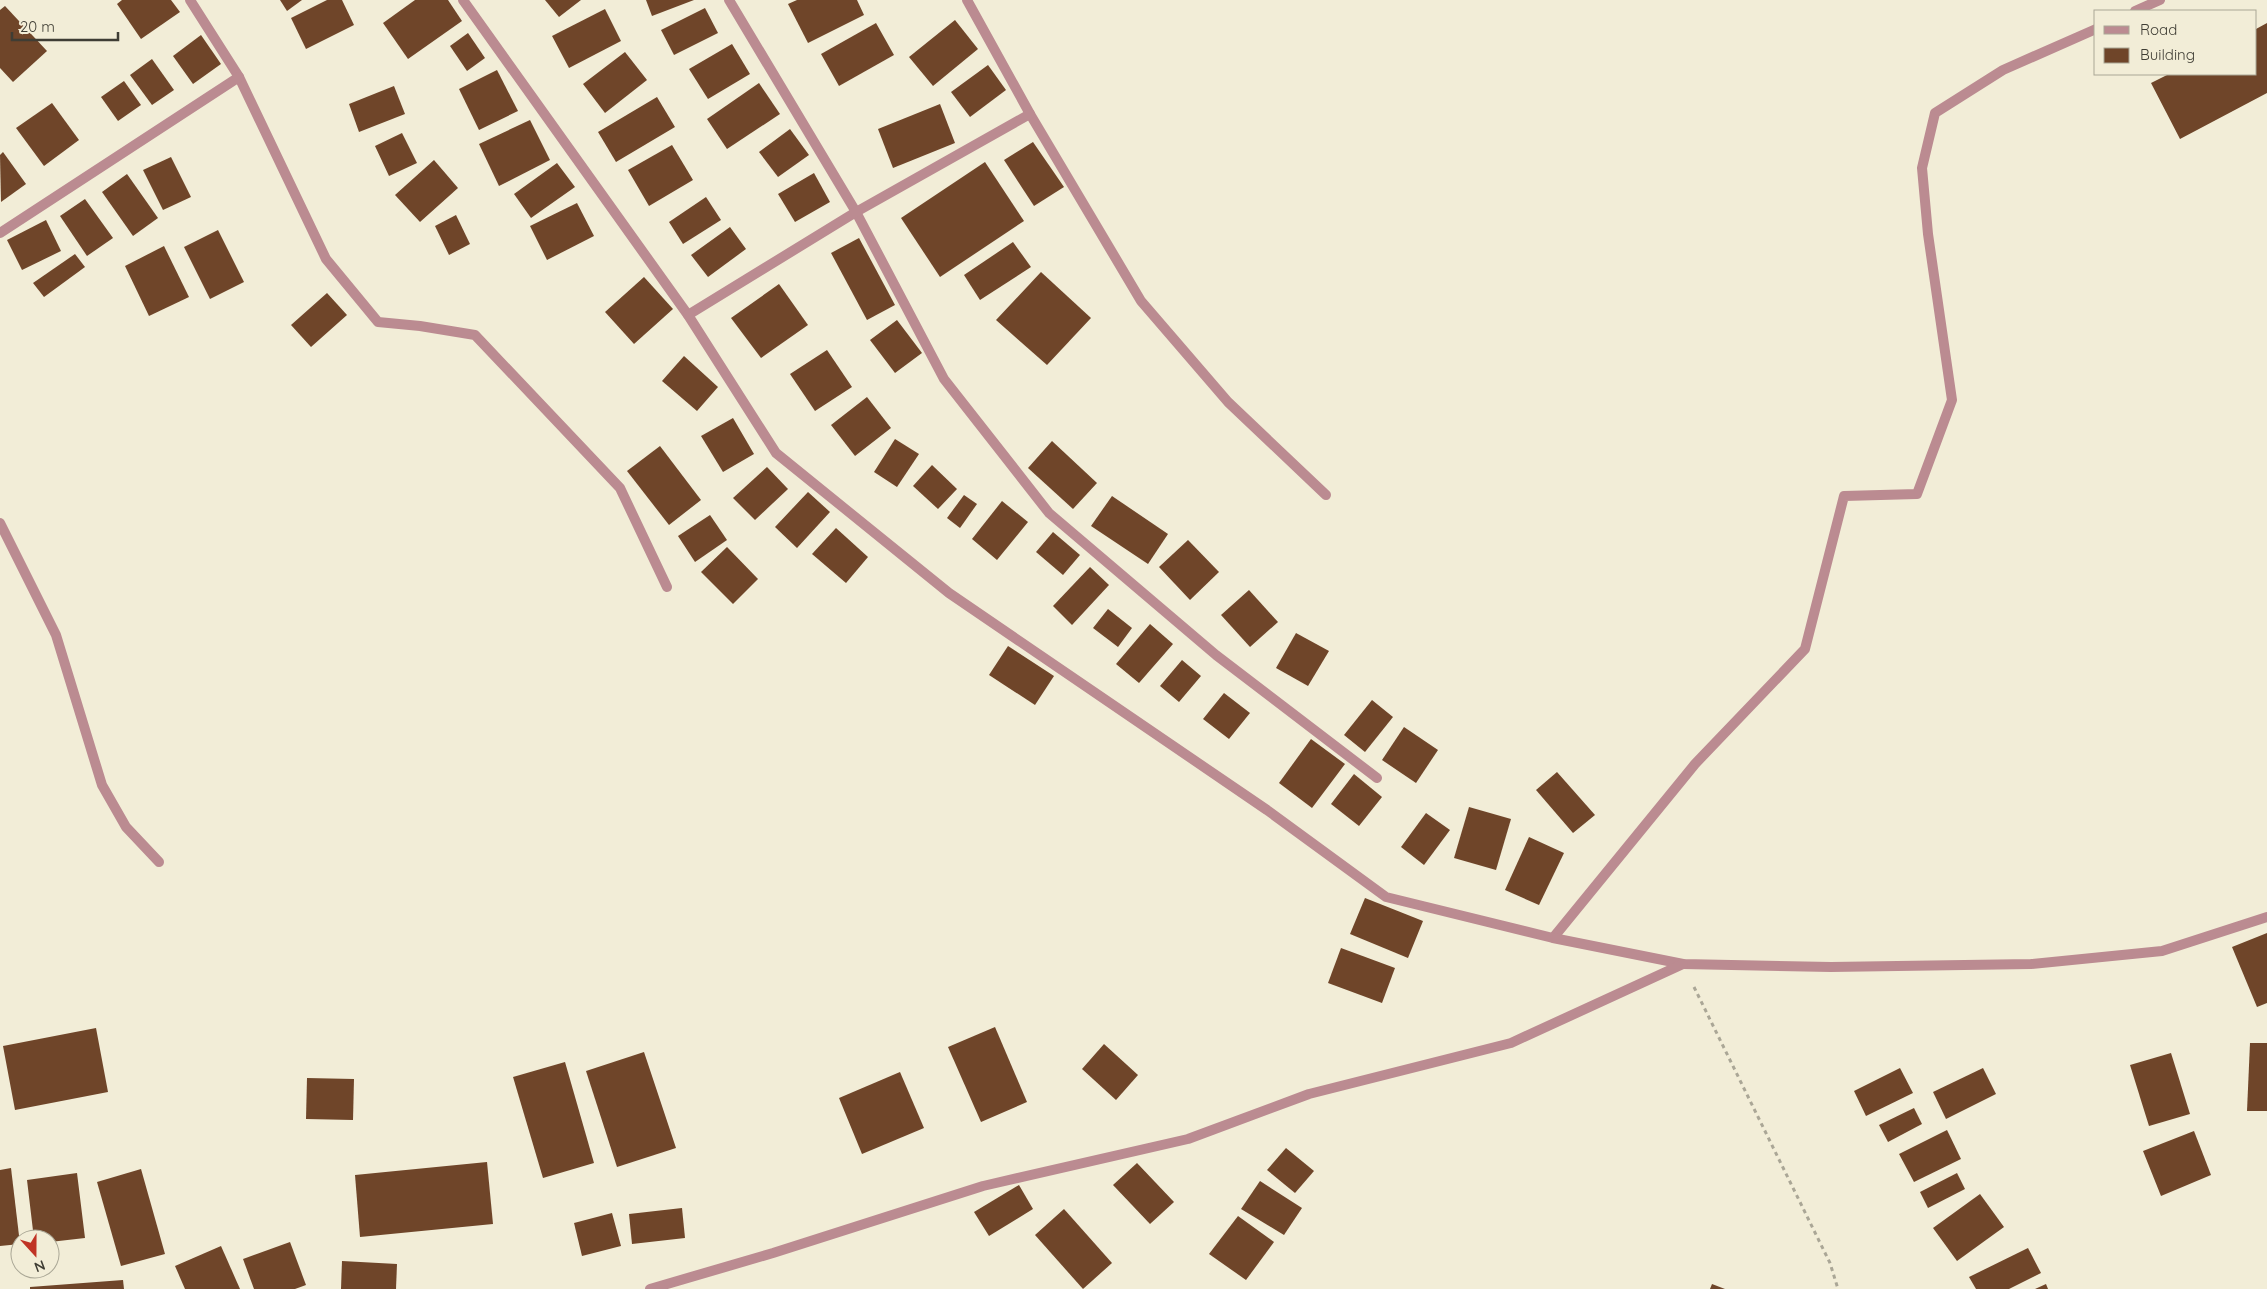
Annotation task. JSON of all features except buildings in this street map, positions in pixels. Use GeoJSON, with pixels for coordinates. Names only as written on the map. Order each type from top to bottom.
{"type":"FeatureCollection","features":[{"type":"Feature","properties":{"kind":"street"},"geometry":{"type":"LineString","coordinates":[[190,0],[240,77],[326,259],[378,322],[420,326],[475,335],[620,488],[667,587]]}},
{"type":"Feature","properties":{"kind":"street"},"geometry":{"type":"LineString","coordinates":[[463,0],[688,315],[776,454],[949,593],[1267,810],[1386,897],[1553,938],[1683,964],[1831,967],[2031,964],[2162,951],[2267,917]]}},
{"type":"Feature","properties":{"kind":"street"},"geometry":{"type":"LineString","coordinates":[[728,0],[856,212],[944,379],[1049,512],[1216,655],[1378,778]]}},
{"type":"Feature","properties":{"kind":"street"},"geometry":{"type":"LineString","coordinates":[[967,0],[1030,114],[1141,301],[1228,402],[1326,495]]}},
{"type":"Feature","properties":{"kind":"street"},"geometry":{"type":"LineString","coordinates":[[2137,10],[2160,0]]}},
{"type":"Feature","properties":{"kind":"street"},"geometry":{"type":"LineString","coordinates":[[1553,938],[1695,764],[1805,649],[1844,496],[1917,494],[1952,400],[1928,234],[1922,168],[1935,113],[2003,70],[2094,30]]}},
{"type":"Feature","properties":{"kind":"street"},"geometry":{"type":"LineString","coordinates":[[0,233],[240,77]]}},
{"type":"Feature","properties":{"kind":"street"},"geometry":{"type":"LineString","coordinates":[[688,315],[856,212],[1030,114]]}},
{"type":"Feature","properties":{"kind":"street"},"geometry":{"type":"LineString","coordinates":[[0,523],[56,635],[102,785],[126,827],[159,862]]}},
{"type":"Feature","properties":{"kind":"street"},"geometry":{"type":"LineString","coordinates":[[650,1289],[773,1253],[983,1186],[1188,1139],[1309,1094],[1511,1043],[1683,964]]}},
{"type":"Feature","properties":{"kind":"path"},"geometry":{"type":"LineString","coordinates":[[1683,964],[1830,1263],[1838,1289]]}}]}
